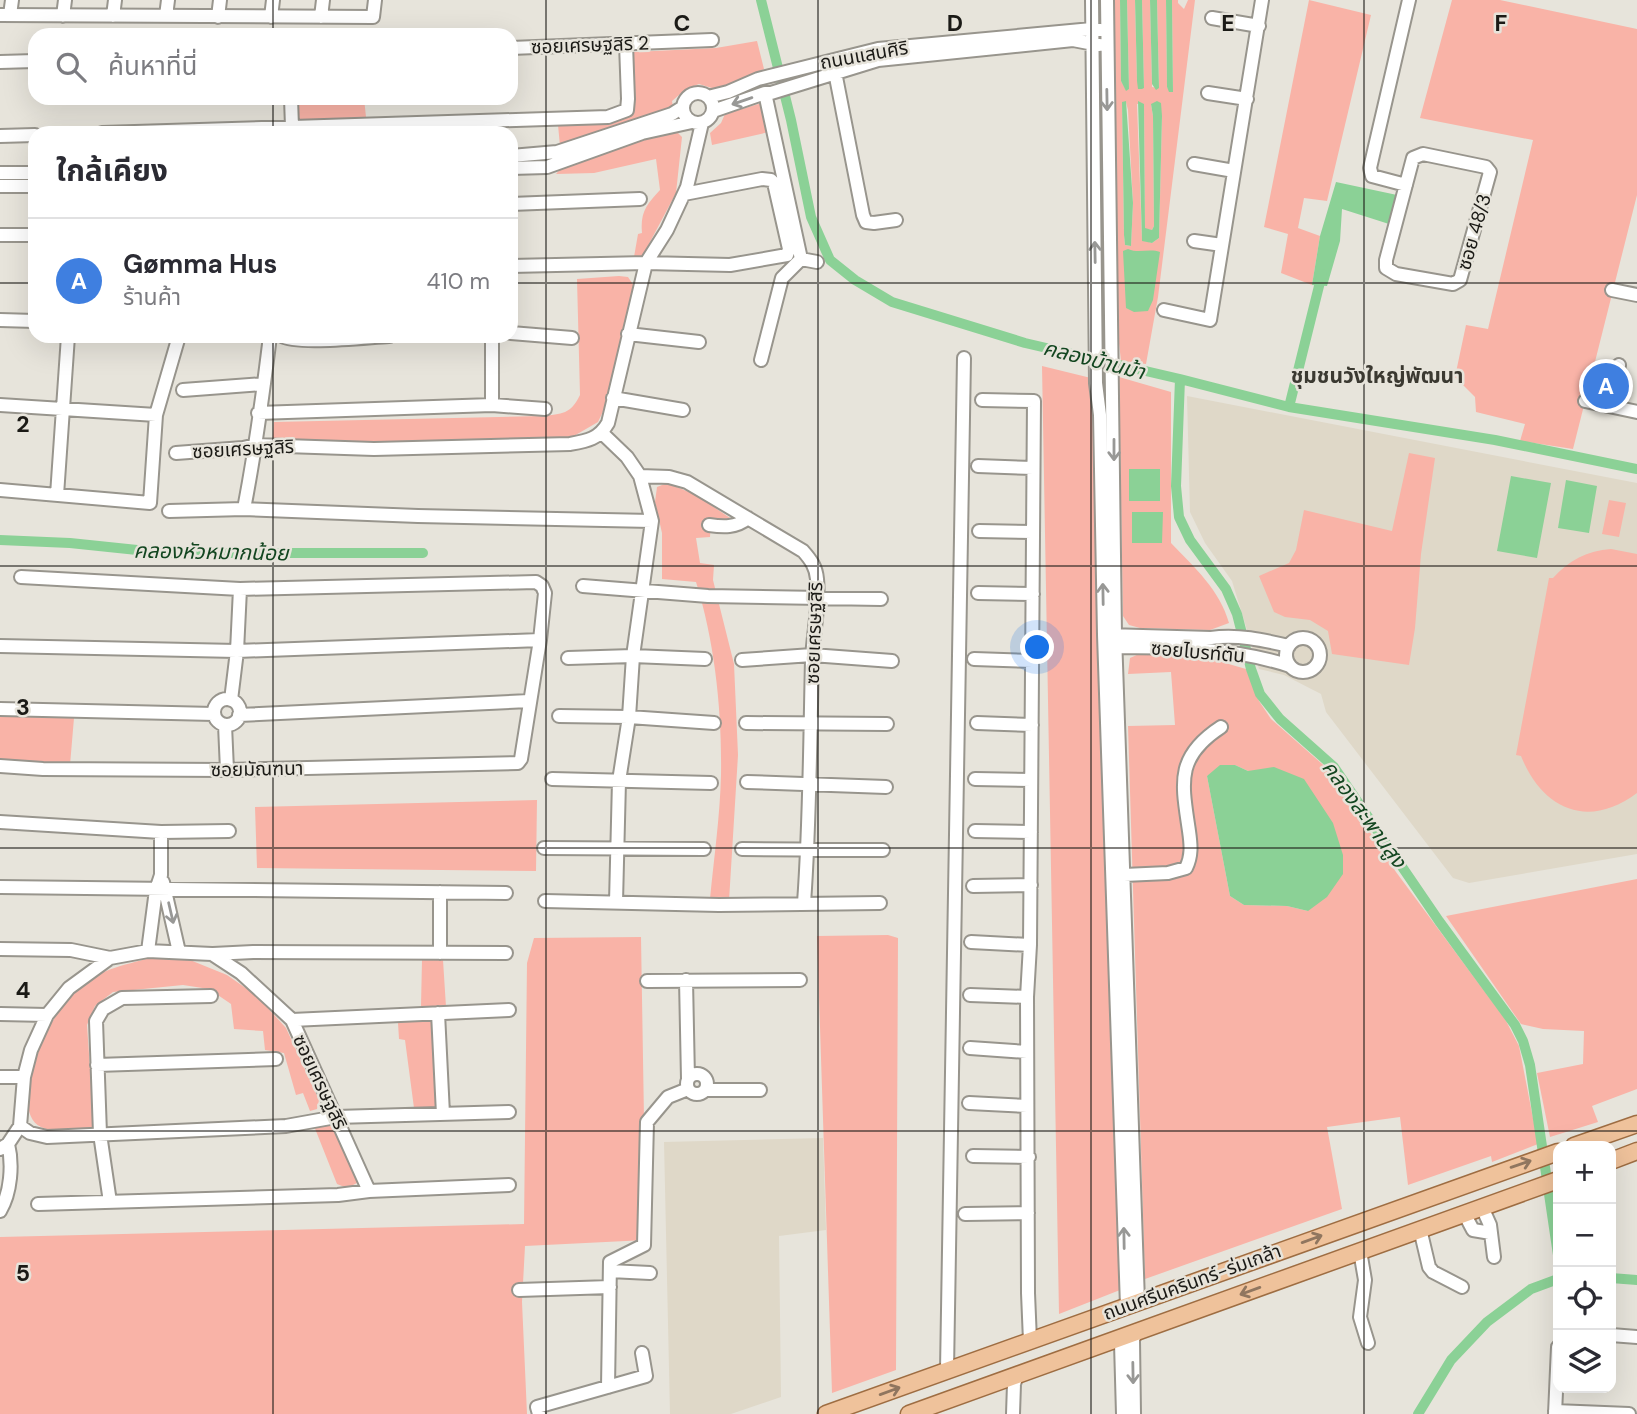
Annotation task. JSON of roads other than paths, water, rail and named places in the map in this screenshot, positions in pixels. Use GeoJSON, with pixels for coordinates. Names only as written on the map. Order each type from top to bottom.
{"type":"FeatureCollection","features":[{"type":"Feature","properties":{"kind":"main road"},"geometry":{"type":"LineString","coordinates":[[1590,1141],[1637,1124]]}},
{"type":"Feature","properties":{"kind":"main road"},"geometry":{"type":"LineString","coordinates":[[1616,1159],[1637,1151]]}},
{"type":"Feature","properties":{"kind":"main road","name":"ถนนศรีนครินทร์-ร่มเกล้า"},"geometry":{"type":"LineString","coordinates":[[826,1414],[1553,1154]]}},
{"type":"Feature","properties":{"kind":"main road","name":"ถนนศรีนครินทร์-ร่มเกล้า"},"geometry":{"type":"LineString","coordinates":[[909,1414],[1553,1182]]}},
{"type":"Feature","properties":{"kind":"street"},"geometry":{"type":"LineString","coordinates":[[12,0],[5,15],[271,17],[373,17],[375,0]]}},
{"type":"Feature","properties":{"kind":"street"},"geometry":{"type":"LineString","coordinates":[[63,16],[65,0]]}},
{"type":"Feature","properties":{"kind":"street"},"geometry":{"type":"LineString","coordinates":[[113,16],[115,0]]}},
{"type":"Feature","properties":{"kind":"street"},"geometry":{"type":"LineString","coordinates":[[166,16],[168,0]]}},
{"type":"Feature","properties":{"kind":"street"},"geometry":{"type":"LineString","coordinates":[[218,16],[220,0]]}},
{"type":"Feature","properties":{"kind":"street"},"geometry":{"type":"LineString","coordinates":[[271,17],[273,0]]}},
{"type":"Feature","properties":{"kind":"street"},"geometry":{"type":"LineString","coordinates":[[321,17],[323,0]]}},
{"type":"Feature","properties":{"kind":"street"},"geometry":{"type":"LineString","coordinates":[[1092,0],[1096,383],[1100,415],[1110,641],[1133,1304]]}},
{"type":"Feature","properties":{"kind":"street"},"geometry":{"type":"LineString","coordinates":[[1107,0],[1114,382],[1110,641],[1124,875],[1133,1304]]}},
{"type":"Feature","properties":{"kind":"street"},"geometry":{"type":"LineString","coordinates":[[1164,310],[1210,320],[1262,0]]}},
{"type":"Feature","properties":{"kind":"street"},"geometry":{"type":"LineString","coordinates":[[1406,185],[1372,176],[1370,168],[1409,0]]}},
{"type":"Feature","properties":{"kind":"street"},"geometry":{"type":"LineString","coordinates":[[1212,18],[1259,26]]}},
{"type":"Feature","properties":{"kind":"street","name":"ถนนแสนศิริ"},"geometry":{"type":"LineString","coordinates":[[708,97],[758,79],[878,49],[922,50],[1092,36],[1107,32]]}},
{"type":"Feature","properties":{"kind":"street","name":"ถนนแสนศิริ"},"geometry":{"type":"LineString","coordinates":[[1092,36],[1106,48]]}},
{"type":"Feature","properties":{"kind":"street","name":"ซอยเศรษฐสิริ 2"},"geometry":{"type":"LineString","coordinates":[[518,48],[712,40]]}},
{"type":"Feature","properties":{"kind":"street"},"geometry":{"type":"LineString","coordinates":[[326,126],[595,118],[621,114],[627,110],[628,99],[625,44]]}},
{"type":"Feature","properties":{"kind":"street","name":"ถนนแสนศิริ"},"geometry":{"type":"LineString","coordinates":[[713,111],[835,72],[922,50]]}},
{"type":"Feature","properties":{"kind":"street"},"geometry":{"type":"LineString","coordinates":[[0,62],[28,61]]}},
{"type":"Feature","properties":{"kind":"street"},"geometry":{"type":"LineString","coordinates":[[835,72],[863,215],[866,222],[896,220]]}},
{"type":"Feature","properties":{"kind":"street"},"geometry":{"type":"LineString","coordinates":[[518,155],[557,152],[602,142],[642,133],[707,120],[713,106],[708,97],[695,93],[687,98],[683,107],[672,114],[602,142],[547,167],[518,168]]}},
{"type":"Feature","properties":{"kind":"street"},"geometry":{"type":"LineString","coordinates":[[761,360],[782,278],[793,270],[801,259],[768,93]]}},
{"type":"Feature","properties":{"kind":"street"},"geometry":{"type":"LineString","coordinates":[[1208,93],[1247,99]]}},
{"type":"Feature","properties":{"kind":"street"},"geometry":{"type":"LineString","coordinates":[[291,105],[292,126]]}},
{"type":"Feature","properties":{"kind":"street"},"geometry":{"type":"LineString","coordinates":[[683,107],[685,116],[697,122]]}},
{"type":"Feature","properties":{"kind":"street"},"geometry":{"type":"LineString","coordinates":[[616,902],[619,781],[652,522],[640,476],[627,457],[602,433],[608,423],[646,262],[667,230],[693,168],[697,122]]}},
{"type":"Feature","properties":{"kind":"street"},"geometry":{"type":"LineString","coordinates":[[0,136],[28,135]]}},
{"type":"Feature","properties":{"kind":"street","name":"ซอย 48/3"},"geometry":{"type":"LineString","coordinates":[[1423,155],[1489,169],[1490,175],[1457,283],[1396,274],[1386,268],[1406,185],[1413,158],[1423,155]]}},
{"type":"Feature","properties":{"kind":"street"},"geometry":{"type":"LineString","coordinates":[[1194,164],[1234,171]]}},
{"type":"Feature","properties":{"kind":"street"},"geometry":{"type":"LineString","coordinates":[[0,173],[28,173]]}},
{"type":"Feature","properties":{"kind":"street"},"geometry":{"type":"LineString","coordinates":[[518,266],[646,262],[730,265],[787,255],[789,248],[774,183],[771,180],[762,179],[684,194]]}},
{"type":"Feature","properties":{"kind":"street"},"geometry":{"type":"LineString","coordinates":[[0,186],[28,186]]}},
{"type":"Feature","properties":{"kind":"street"},"geometry":{"type":"LineString","coordinates":[[518,204],[640,199]]}},
{"type":"Feature","properties":{"kind":"street"},"geometry":{"type":"LineString","coordinates":[[0,235],[28,235]]}},
{"type":"Feature","properties":{"kind":"street"},"geometry":{"type":"LineString","coordinates":[[1194,241],[1222,245]]}},
{"type":"Feature","properties":{"kind":"street"},"geometry":{"type":"LineString","coordinates":[[801,259],[817,262]]}},
{"type":"Feature","properties":{"kind":"street"},"geometry":{"type":"LineString","coordinates":[[1612,290],[1637,295]]}},
{"type":"Feature","properties":{"kind":"street"},"geometry":{"type":"LineString","coordinates":[[0,320],[28,321]]}},
{"type":"Feature","properties":{"kind":"street"},"geometry":{"type":"LineString","coordinates":[[518,334],[572,338]]}},
{"type":"Feature","properties":{"kind":"street"},"geometry":{"type":"LineString","coordinates":[[628,334],[699,342]]}},
{"type":"Feature","properties":{"kind":"street"},"geometry":{"type":"LineString","coordinates":[[57,495],[68,343]]}},
{"type":"Feature","properties":{"kind":"street"},"geometry":{"type":"LineString","coordinates":[[0,490],[150,503],[156,415],[177,343]]}},
{"type":"Feature","properties":{"kind":"street"},"geometry":{"type":"LineString","coordinates":[[244,509],[256,445],[258,413],[269,343]]}},
{"type":"Feature","properties":{"kind":"street"},"geometry":{"type":"LineString","coordinates":[[492,343],[492,405]]}},
{"type":"Feature","properties":{"kind":"street"},"geometry":{"type":"LineString","coordinates":[[947,1370],[964,358]]}},
{"type":"Feature","properties":{"kind":"street"},"geometry":{"type":"LineString","coordinates":[[1610,406],[1619,365]]}},
{"type":"Feature","properties":{"kind":"street"},"geometry":{"type":"LineString","coordinates":[[183,390],[264,384]]}},
{"type":"Feature","properties":{"kind":"street"},"geometry":{"type":"LineString","coordinates":[[614,398],[683,410]]}},
{"type":"Feature","properties":{"kind":"street"},"geometry":{"type":"LineString","coordinates":[[982,400],[1034,401],[1031,885],[1027,997],[1030,1341]]}},
{"type":"Feature","properties":{"kind":"street"},"geometry":{"type":"LineString","coordinates":[[1586,401],[1637,412]]}},
{"type":"Feature","properties":{"kind":"street"},"geometry":{"type":"LineString","coordinates":[[0,405],[156,415]]}},
{"type":"Feature","properties":{"kind":"street"},"geometry":{"type":"LineString","coordinates":[[258,413],[492,405],[545,409]]}},
{"type":"Feature","properties":{"kind":"street","name":"ซอยเศรษฐสิริ"},"geometry":{"type":"LineString","coordinates":[[176,453],[243,449],[256,445],[374,449],[570,444],[588,441],[602,433]]}},
{"type":"Feature","properties":{"kind":"street"},"geometry":{"type":"LineString","coordinates":[[978,466],[1033,468]]}},
{"type":"Feature","properties":{"kind":"street","name":"ซอยเศรษฐสิริ"},"geometry":{"type":"LineString","coordinates":[[640,476],[669,477],[687,482],[803,551],[814,564],[817,598],[812,655],[811,784],[804,903]]}},
{"type":"Feature","properties":{"kind":"street"},"geometry":{"type":"LineString","coordinates":[[169,511],[244,509],[652,522]]}},
{"type":"Feature","properties":{"kind":"street"},"geometry":{"type":"LineString","coordinates":[[709,525],[736,525],[748,518]]}},
{"type":"Feature","properties":{"kind":"street"},"geometry":{"type":"LineString","coordinates":[[979,531],[1033,532]]}},
{"type":"Feature","properties":{"kind":"street"},"geometry":{"type":"LineString","coordinates":[[21,577],[240,589],[536,582],[542,586],[545,593],[529,701],[239,715]]}},
{"type":"Feature","properties":{"kind":"street"},"geometry":{"type":"LineString","coordinates":[[583,586],[643,592],[881,599]]}},
{"type":"Feature","properties":{"kind":"street"},"geometry":{"type":"LineString","coordinates":[[231,700],[240,589]]}},
{"type":"Feature","properties":{"kind":"street"},"geometry":{"type":"LineString","coordinates":[[978,593],[1033,594]]}},
{"type":"Feature","properties":{"kind":"street","name":"ซอยไบรท์ตัน"},"geometry":{"type":"LineString","coordinates":[[1110,641],[1213,644],[1290,666],[1300,672],[1315,667],[1320,657],[1317,646],[1309,640],[1299,639],[1289,646],[1227,636],[1213,644]]}},
{"type":"Feature","properties":{"kind":"street"},"geometry":{"type":"LineString","coordinates":[[0,646],[237,651],[540,640]]}},
{"type":"Feature","properties":{"kind":"street"},"geometry":{"type":"LineString","coordinates":[[1289,646],[1286,656],[1290,666]]}},
{"type":"Feature","properties":{"kind":"street"},"geometry":{"type":"LineString","coordinates":[[742,660],[812,655],[892,661]]}},
{"type":"Feature","properties":{"kind":"street"},"geometry":{"type":"LineString","coordinates":[[568,658],[633,656],[705,659]]}},
{"type":"Feature","properties":{"kind":"street"},"geometry":{"type":"LineString","coordinates":[[974,659],[1032,661]]}},
{"type":"Feature","properties":{"kind":"street"},"geometry":{"type":"LineString","coordinates":[[231,700],[237,705],[239,715],[233,723],[225,725],[218,721],[214,714],[219,702],[231,700]]}},
{"type":"Feature","properties":{"kind":"street","name":"ซอยมัณฑนา"},"geometry":{"type":"LineString","coordinates":[[0,766],[43,769],[227,769],[513,763],[521,759],[529,701]]}},
{"type":"Feature","properties":{"kind":"street"},"geometry":{"type":"LineString","coordinates":[[0,709],[214,714]]}},
{"type":"Feature","properties":{"kind":"street"},"geometry":{"type":"LineString","coordinates":[[559,716],[629,717],[713,723]]}},
{"type":"Feature","properties":{"kind":"street"},"geometry":{"type":"LineString","coordinates":[[746,723],[887,724]]}},
{"type":"Feature","properties":{"kind":"street"},"geometry":{"type":"LineString","coordinates":[[977,723],[1032,725]]}},
{"type":"Feature","properties":{"kind":"street"},"geometry":{"type":"LineString","coordinates":[[225,725],[227,769]]}},
{"type":"Feature","properties":{"kind":"street"},"geometry":{"type":"LineString","coordinates":[[1124,875],[1168,873],[1186,868],[1191,850],[1183,791],[1185,771],[1194,749],[1221,727]]}},
{"type":"Feature","properties":{"kind":"street"},"geometry":{"type":"LineString","coordinates":[[552,779],[711,783]]}},
{"type":"Feature","properties":{"kind":"street"},"geometry":{"type":"LineString","coordinates":[[975,779],[1031,780]]}},
{"type":"Feature","properties":{"kind":"street"},"geometry":{"type":"LineString","coordinates":[[747,782],[886,787]]}},
{"type":"Feature","properties":{"kind":"street"},"geometry":{"type":"LineString","coordinates":[[0,822],[161,832],[229,831]]}},
{"type":"Feature","properties":{"kind":"street"},"geometry":{"type":"LineString","coordinates":[[975,831],[1031,832]]}},
{"type":"Feature","properties":{"kind":"street"},"geometry":{"type":"LineString","coordinates":[[148,951],[160,890],[161,832]]}},
{"type":"Feature","properties":{"kind":"street"},"geometry":{"type":"LineString","coordinates":[[544,848],[704,849]]}},
{"type":"Feature","properties":{"kind":"street"},"geometry":{"type":"LineString","coordinates":[[742,849],[883,850]]}},
{"type":"Feature","properties":{"kind":"street"},"geometry":{"type":"LineString","coordinates":[[973,886],[1031,885]]}},
{"type":"Feature","properties":{"kind":"street"},"geometry":{"type":"LineString","coordinates":[[0,887],[506,893]]}},
{"type":"Feature","properties":{"kind":"street"},"geometry":{"type":"LineString","coordinates":[[160,890],[180,952]]}},
{"type":"Feature","properties":{"kind":"street"},"geometry":{"type":"LineString","coordinates":[[440,892],[440,953]]}},
{"type":"Feature","properties":{"kind":"street"},"geometry":{"type":"LineString","coordinates":[[545,901],[719,905],[880,903]]}},
{"type":"Feature","properties":{"kind":"street"},"geometry":{"type":"LineString","coordinates":[[971,942],[1030,945]]}},
{"type":"Feature","properties":{"kind":"street"},"geometry":{"type":"LineString","coordinates":[[0,949],[71,950],[110,958]]}},
{"type":"Feature","properties":{"kind":"street","name":"ซอยเศรษฐสิริ"},"geometry":{"type":"LineString","coordinates":[[0,1211],[6,1201],[5,1152],[20,1126],[24,1077],[47,1015],[69,988],[110,958],[148,951],[212,954],[241,973],[292,1020],[369,1191]]}},
{"type":"Feature","properties":{"kind":"street"},"geometry":{"type":"LineString","coordinates":[[212,954],[506,953]]}},
{"type":"Feature","properties":{"kind":"street"},"geometry":{"type":"LineString","coordinates":[[687,980],[688,1084],[696,1095],[706,1090],[760,1090]]}},
{"type":"Feature","properties":{"kind":"street"},"geometry":{"type":"LineString","coordinates":[[647,981],[800,980]]}},
{"type":"Feature","properties":{"kind":"street"},"geometry":{"type":"LineString","coordinates":[[970,995],[1027,997]]}},
{"type":"Feature","properties":{"kind":"street"},"geometry":{"type":"LineString","coordinates":[[110,1202],[100,1134],[96,1021],[109,1004],[122,998],[211,996]]}},
{"type":"Feature","properties":{"kind":"street"},"geometry":{"type":"LineString","coordinates":[[292,1020],[509,1010]]}},
{"type":"Feature","properties":{"kind":"street"},"geometry":{"type":"LineString","coordinates":[[438,1013],[443,1114]]}},
{"type":"Feature","properties":{"kind":"street"},"geometry":{"type":"LineString","coordinates":[[0,1014],[47,1015]]}},
{"type":"Feature","properties":{"kind":"street"},"geometry":{"type":"LineString","coordinates":[[970,1048],[1027,1052]]}},
{"type":"Feature","properties":{"kind":"street"},"geometry":{"type":"LineString","coordinates":[[97,1065],[276,1059]]}},
{"type":"Feature","properties":{"kind":"street"},"geometry":{"type":"LineString","coordinates":[[0,1077],[24,1077]]}},
{"type":"Feature","properties":{"kind":"street"},"geometry":{"type":"LineString","coordinates":[[608,1387],[610,1262],[644,1245],[647,1122],[668,1097],[688,1084]]}},
{"type":"Feature","properties":{"kind":"street"},"geometry":{"type":"LineString","coordinates":[[969,1103],[1027,1106]]}},
{"type":"Feature","properties":{"kind":"street"},"geometry":{"type":"LineString","coordinates":[[20,1126],[41,1137],[286,1126],[336,1117],[509,1112]]}},
{"type":"Feature","properties":{"kind":"street"},"geometry":{"type":"LineString","coordinates":[[973,1156],[1029,1157]]}},
{"type":"Feature","properties":{"kind":"street"},"geometry":{"type":"LineString","coordinates":[[38,1204],[338,1195],[369,1191],[509,1185]]}},
{"type":"Feature","properties":{"kind":"street"},"geometry":{"type":"LineString","coordinates":[[1482,1207],[1490,1225],[1494,1257]]}},
{"type":"Feature","properties":{"kind":"street"},"geometry":{"type":"LineString","coordinates":[[965,1214],[1028,1213]]}},
{"type":"Feature","properties":{"kind":"street"},"geometry":{"type":"LineString","coordinates":[[1464,1213],[1473,1230],[1490,1234]]}},
{"type":"Feature","properties":{"kind":"street"},"geometry":{"type":"LineString","coordinates":[[1420,1229],[1429,1267],[1433,1272],[1462,1287]]}},
{"type":"Feature","properties":{"kind":"street"},"geometry":{"type":"LineString","coordinates":[[1360,1251],[1366,1280],[1360,1317],[1368,1343]]}},
{"type":"Feature","properties":{"kind":"street"},"geometry":{"type":"LineString","coordinates":[[610,1271],[650,1273]]}},
{"type":"Feature","properties":{"kind":"street"},"geometry":{"type":"LineString","coordinates":[[519,1290],[610,1286]]}},
{"type":"Feature","properties":{"kind":"street"},"geometry":{"type":"LineString","coordinates":[[1123,1414],[1121,1343],[1130,1334],[1133,1340],[1134,1414]]}},
{"type":"Feature","properties":{"kind":"street"},"geometry":{"type":"LineString","coordinates":[[1616,1336],[1637,1338]]}},
{"type":"Feature","properties":{"kind":"street"},"geometry":{"type":"LineString","coordinates":[[539,1414],[537,1407],[646,1376],[642,1353]]}},
{"type":"Feature","properties":{"kind":"street"},"geometry":{"type":"LineString","coordinates":[[1013,1414],[1013,1384],[1017,1375]]}},
{"type":"Feature","properties":{"kind":"street"},"geometry":{"type":"LineString","coordinates":[[1556,1393],[1555,1413],[1629,1414]]}},
{"type":"Feature","properties":{"kind":"waterway","name":"คลองบ้านม้า"},"geometry":{"type":"LineString","coordinates":[[761,0],[791,120],[811,217],[830,260],[855,280],[892,302],[1025,343],[1289,407],[1495,440],[1637,469]]}},
{"type":"Feature","properties":{"kind":"waterway"},"geometry":{"type":"LineString","coordinates":[[1289,407],[1322,274]]}},
{"type":"Feature","properties":{"kind":"waterway","name":"คลองสะพานสูง"},"geometry":{"type":"LineString","coordinates":[[1180,379],[1176,486],[1179,517],[1190,540],[1226,589],[1237,614],[1260,694],[1280,719],[1334,767],[1439,921],[1515,1025],[1530,1065],[1553,1221]]}},
{"type":"Feature","properties":{"kind":"waterway","name":"คลองหัวหมากน้อย"},"geometry":{"type":"LineString","coordinates":[[0,540],[70,543],[166,553],[423,553]]}},
{"type":"Feature","properties":{"kind":"waterway"},"geometry":{"type":"LineString","coordinates":[[1616,1278],[1637,1280]]}},
{"type":"Feature","properties":{"kind":"waterway"},"geometry":{"type":"LineString","coordinates":[[1418,1414],[1451,1360],[1487,1322],[1531,1289],[1553,1281]]}},
{"type":"Feature","properties":{"kind":"place","name":"Gømma Hus"},"geometry":{"type":"Point","coordinates":[1606,386]}},
{"type":"Feature","properties":{"kind":"district","name":"ชุมชนวังใหญ่พัฒนา"},"geometry":{"type":"Point","coordinates":[1377,376]}}]}
